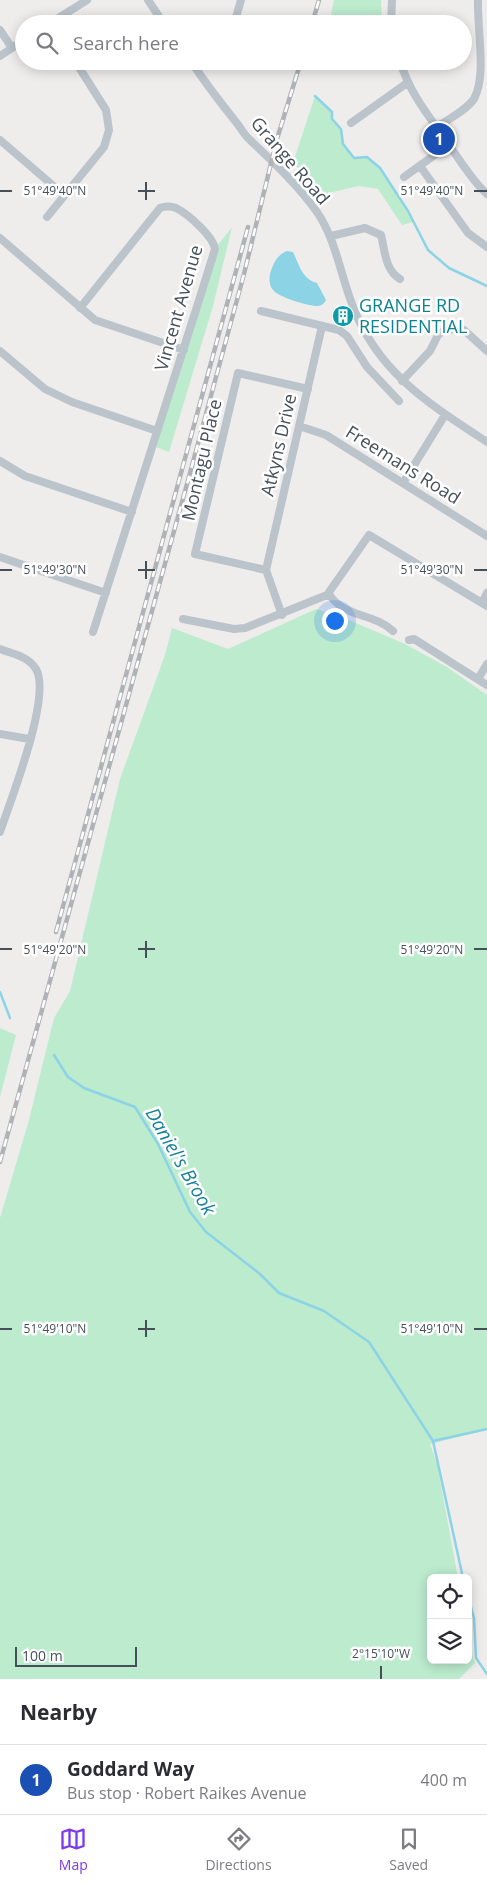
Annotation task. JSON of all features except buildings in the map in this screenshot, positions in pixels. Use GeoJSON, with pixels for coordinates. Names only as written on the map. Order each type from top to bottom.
{"type":"FeatureCollection","features":[{"type":"Feature","properties":{"kind":"street"},"geometry":{"type":"LineString","coordinates":[[64,15],[87,0]]}},
{"type":"Feature","properties":{"kind":"street"},"geometry":{"type":"LineString","coordinates":[[148,0],[158,15]]}},
{"type":"Feature","properties":{"kind":"street"},"geometry":{"type":"LineString","coordinates":[[237,15],[241,0]]}},
{"type":"Feature","properties":{"kind":"street"},"geometry":{"type":"LineString","coordinates":[[391,15],[392,0]]}},
{"type":"Feature","properties":{"kind":"street"},"geometry":{"type":"LineString","coordinates":[[437,127],[473,100],[482,88],[484,68],[478,0]]}},
{"type":"Feature","properties":{"kind":"street"},"geometry":{"type":"LineString","coordinates":[[0,30],[12,48]]}},
{"type":"Feature","properties":{"kind":"street"},"geometry":{"type":"LineString","coordinates":[[0,56],[15,46]]}},
{"type":"Feature","properties":{"kind":"street"},"geometry":{"type":"LineString","coordinates":[[46,217],[104,146],[110,130],[106,110],[81,70]]}},
{"type":"Feature","properties":{"kind":"street","name":"Grange Road"},"geometry":{"type":"LineString","coordinates":[[196,70],[249,139],[312,205],[331,236],[352,306],[378,352],[402,380],[445,416],[487,442]]}},
{"type":"Feature","properties":{"kind":"street"},"geometry":{"type":"LineString","coordinates":[[403,70],[407,84],[462,164],[487,194]]}},
{"type":"Feature","properties":{"kind":"street"},"geometry":{"type":"LineString","coordinates":[[351,123],[407,84]]}},
{"type":"Feature","properties":{"kind":"street"},"geometry":{"type":"LineString","coordinates":[[0,140],[64,195]]}},
{"type":"Feature","properties":{"kind":"street"},"geometry":{"type":"LineString","coordinates":[[404,177],[436,154]]}},
{"type":"Feature","properties":{"kind":"street"},"geometry":{"type":"LineString","coordinates":[[420,166],[468,233],[487,247]]}},
{"type":"Feature","properties":{"kind":"street","name":"Vincent Avenue"},"geometry":{"type":"LineString","coordinates":[[80,308],[160,208],[176,208],[210,236],[215,249],[93,632]]}},
{"type":"Feature","properties":{"kind":"street"},"geometry":{"type":"LineString","coordinates":[[331,236],[365,228],[381,235],[386,259],[393,278]]}},
{"type":"Feature","properties":{"kind":"street"},"geometry":{"type":"LineString","coordinates":[[0,238],[95,320],[184,350]]}},
{"type":"Feature","properties":{"kind":"street"},"geometry":{"type":"LineString","coordinates":[[261,310],[339,330],[347,336],[367,367],[399,401]]}},
{"type":"Feature","properties":{"kind":"street","name":"Atkyns Drive"},"geometry":{"type":"LineString","coordinates":[[266,570],[322,326]]}},
{"type":"Feature","properties":{"kind":"street"},"geometry":{"type":"LineString","coordinates":[[402,380],[430,350],[438,335],[446,329],[464,330],[487,351]]}},
{"type":"Feature","properties":{"kind":"street"},"geometry":{"type":"LineString","coordinates":[[0,351],[46,389],[72,402],[157,431]]}},
{"type":"Feature","properties":{"kind":"street","name":"Montagu Place"},"geometry":{"type":"LineString","coordinates":[[266,570],[195,554],[238,373],[308,389]]}},
{"type":"Feature","properties":{"kind":"street"},"geometry":{"type":"LineString","coordinates":[[404,483],[445,416]]}},
{"type":"Feature","properties":{"kind":"street","name":"Freemans Road"},"geometry":{"type":"LineString","coordinates":[[299,426],[326,435],[487,536]]}},
{"type":"Feature","properties":{"kind":"street"},"geometry":{"type":"LineString","coordinates":[[0,461],[25,476],[132,512]]}},
{"type":"Feature","properties":{"kind":"street"},"geometry":{"type":"LineString","coordinates":[[183,619],[234,629],[257,625],[329,594],[369,535],[484,604],[487,593]]}},
{"type":"Feature","properties":{"kind":"street"},"geometry":{"type":"LineString","coordinates":[[0,557],[106,593]]}},
{"type":"Feature","properties":{"kind":"street"},"geometry":{"type":"LineString","coordinates":[[266,570],[282,615]]}},
{"type":"Feature","properties":{"kind":"street"},"geometry":{"type":"LineString","coordinates":[[329,594],[341,608],[387,622],[393,631]]}},
{"type":"Feature","properties":{"kind":"street"},"geometry":{"type":"LineString","coordinates":[[409,640],[414,639],[487,685]]}},
{"type":"Feature","properties":{"kind":"street"},"geometry":{"type":"LineString","coordinates":[[0,649],[27,659],[38,676],[38,702],[27,756],[3,815],[0,832]]}},
{"type":"Feature","properties":{"kind":"street"},"geometry":{"type":"LineString","coordinates":[[478,679],[487,664]]}},
{"type":"Feature","properties":{"kind":"street"},"geometry":{"type":"LineString","coordinates":[[0,734],[30,739]]}},
{"type":"Feature","properties":{"kind":"green space"},"geometry":{"type":"Polygon","coordinates":[[[334,0],[381,0],[382,15],[331,15],[334,0]]]}},
{"type":"Feature","properties":{"kind":"green space"},"geometry":{"type":"Polygon","coordinates":[[[315,96],[332,112],[333,119],[341,129],[343,144],[354,158],[367,157],[380,168],[413,222],[402,225],[378,189],[359,186],[324,194],[293,163],[315,96]]]}},
{"type":"Feature","properties":{"kind":"green space"},"geometry":{"type":"Polygon","coordinates":[[[232,227],[213,306],[169,452],[156,447],[218,245],[232,227]]]}},
{"type":"Feature","properties":{"kind":"green space"},"geometry":{"type":"Polygon","coordinates":[[[316,609],[344,618],[405,644],[447,667],[487,695],[487,1430],[430,1444],[437,1464],[457,1574],[427,1574],[427,1664],[472,1664],[472,1649],[475,1663],[459,1679],[0,1679],[0,1218],[29,1120],[54,1018],[70,991],[120,779],[165,655],[172,628],[228,649],[316,609]]]}},
{"type":"Feature","properties":{"kind":"green space"},"geometry":{"type":"Polygon","coordinates":[[[0,1028],[16,1035],[0,1097],[0,1028]]]}},
{"type":"Feature","properties":{"kind":"water"},"geometry":{"type":"Polygon","coordinates":[[[287,251],[293,252],[304,275],[317,283],[326,300],[324,303],[313,306],[294,301],[276,293],[271,288],[270,276],[273,265],[287,251]]]}},
{"type":"Feature","properties":{"kind":"waterway"},"geometry":{"type":"LineString","coordinates":[[315,96],[332,112],[332,119],[341,129],[343,144],[354,158],[367,157],[380,168],[408,211],[428,250],[449,268],[487,286]]}},
{"type":"Feature","properties":{"kind":"waterway","name":"Daniel's Brook"},"geometry":{"type":"LineString","coordinates":[[0,992],[10,1018]]}},
{"type":"Feature","properties":{"kind":"waterway","name":"Daniel's Brook"},"geometry":{"type":"LineString","coordinates":[[54,1055],[68,1077],[84,1088],[135,1107],[158,1144],[190,1212],[206,1232],[260,1274],[279,1293],[324,1311],[369,1342],[433,1441],[462,1574]]}},
{"type":"Feature","properties":{"kind":"waterway"},"geometry":{"type":"LineString","coordinates":[[433,1441],[487,1429]]}},
{"type":"Feature","properties":{"kind":"waterway","name":"Daniel's Brook"},"geometry":{"type":"LineString","coordinates":[[472,1611],[476,1658],[487,1674]]}},
{"type":"Feature","properties":{"kind":"railway"},"geometry":{"type":"LineString","coordinates":[[315,15],[319,0]]}},
{"type":"Feature","properties":{"kind":"railway"},"geometry":{"type":"LineString","coordinates":[[0,1162],[244,274],[277,139],[298,70]]}},
{"type":"Feature","properties":{"kind":"railway"},"geometry":{"type":"LineString","coordinates":[[56,932],[248,227]]}},
{"type":"Feature","properties":{"kind":"place","name":"Goddard Way"},"geometry":{"type":"Point","coordinates":[439,139]}},
{"type":"Feature","properties":{"kind":"place","name":"GRANGE RD RESIDENTIAL"},"geometry":{"type":"Point","coordinates":[343,316]}}]}
